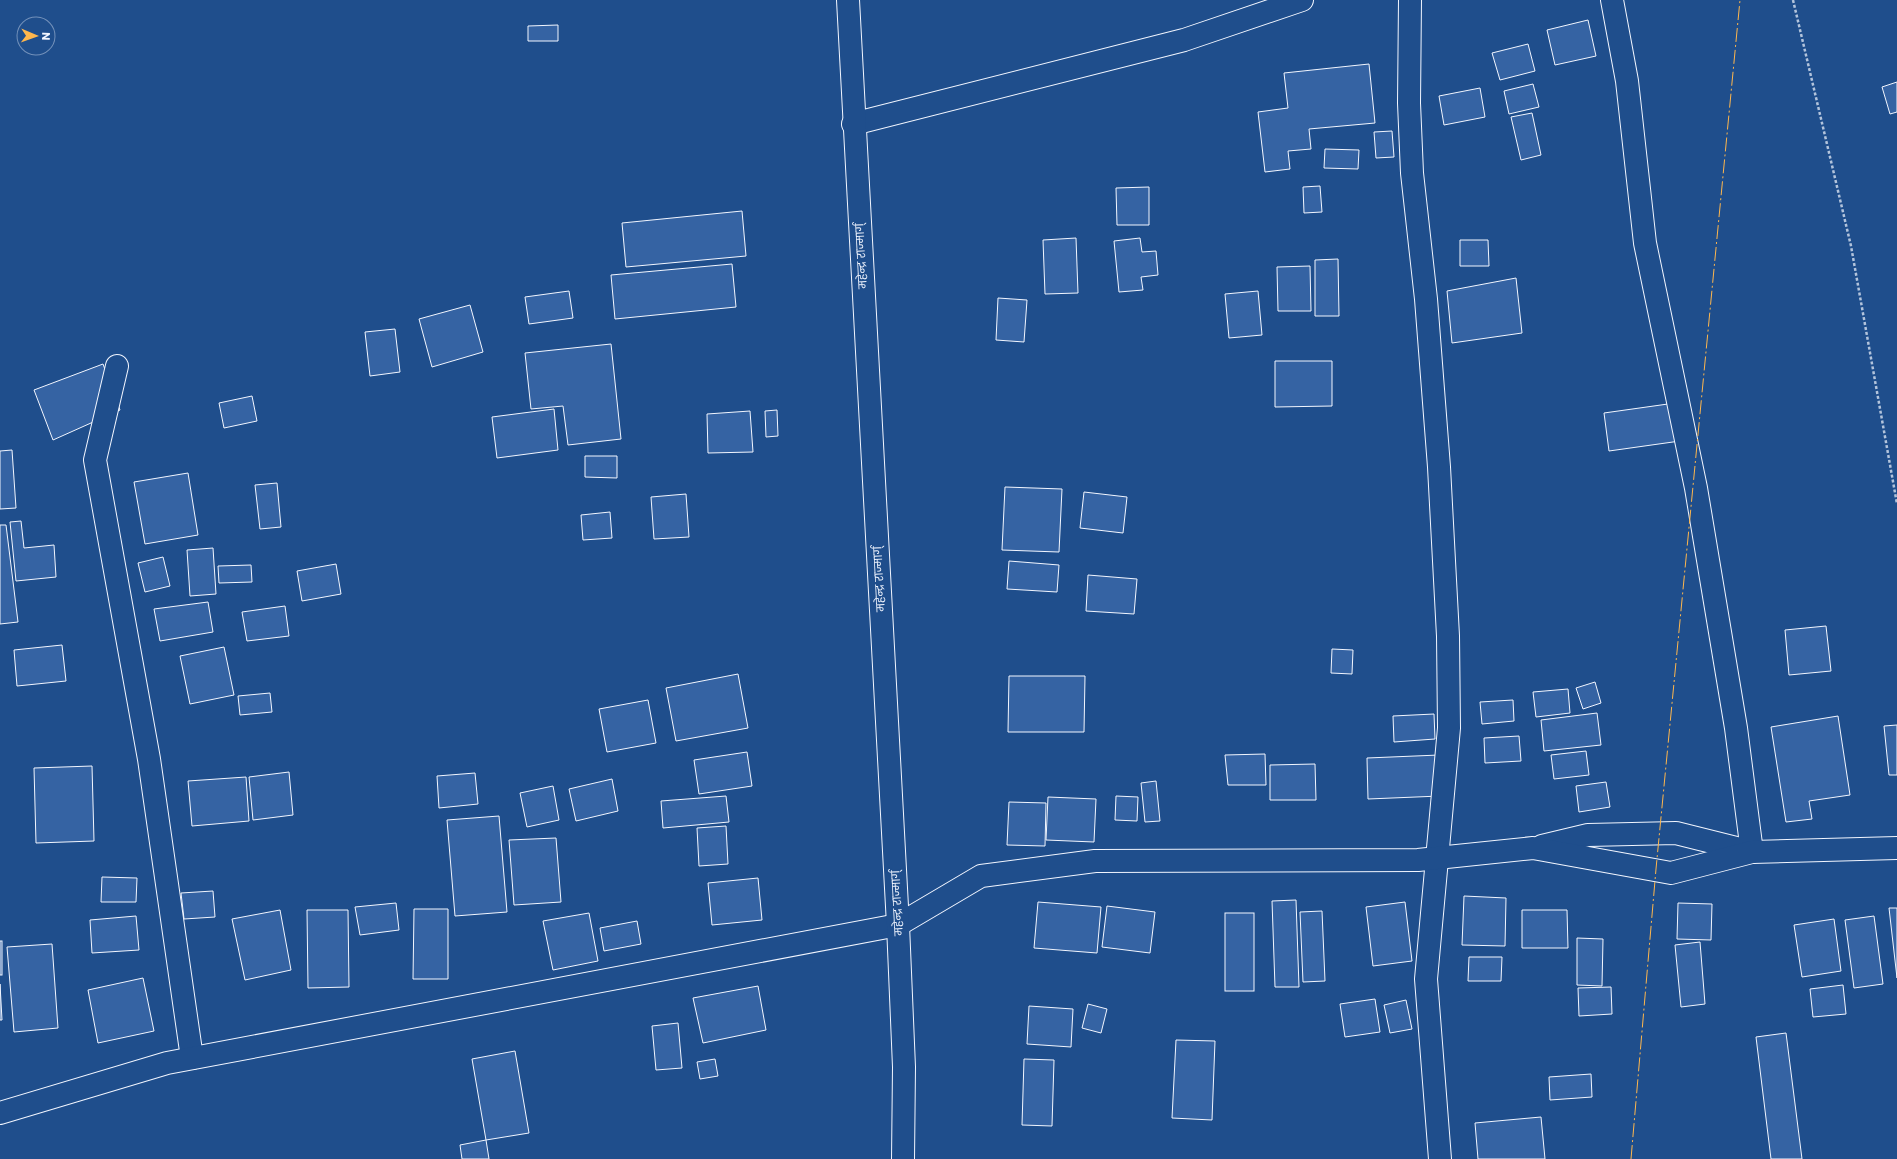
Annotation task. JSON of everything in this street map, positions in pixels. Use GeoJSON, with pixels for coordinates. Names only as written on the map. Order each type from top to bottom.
{"type":"FeatureCollection","features":[{"type":"Feature","properties":{"kind":"main road","name":"महेन्द्र राज्मार्ग्"},"geometry":{"type":"LineString","coordinates":[[848,0],[853,124],[898,926],[904,1067],[903,1159]]}},
{"type":"Feature","properties":{"kind":"main road"},"geometry":{"type":"LineString","coordinates":[[853,124],[1184,40],[1302,0]]}},
{"type":"Feature","properties":{"kind":"main road"},"geometry":{"type":"LineString","coordinates":[[1410,0],[1409,102],[1412,173],[1426,299],[1440,467],[1448,636],[1449,728],[1426,979],[1440,1159]]}},
{"type":"Feature","properties":{"kind":"main road"},"geometry":{"type":"LineString","coordinates":[[1612,0],[1626,81],[1645,243],[1696,488],[1736,728],[1752,852]]}},
{"type":"Feature","properties":{"kind":"main road"},"geometry":{"type":"LineString","coordinates":[[117,366],[95,460],[149,759],[192,1058]]}},
{"type":"Feature","properties":{"kind":"main road"},"geometry":{"type":"LineString","coordinates":[[0,1113],[167,1063],[898,926],[981,876],[1095,861],[1418,860],[1533,848],[1588,835],[1676,833],[1752,852]]}},
{"type":"Feature","properties":{"kind":"main road"},"geometry":{"type":"LineString","coordinates":[[1533,848],[1671,874],[1752,852],[1897,848]]}},
{"type":"Feature","properties":{"kind":"path"},"geometry":{"type":"LineString","coordinates":[[1792,0],[1851,246],[1897,504]]}},
{"type":"Feature","properties":{"kind":"building"},"geometry":{"type":"Polygon","coordinates":[[[1588,20],[1596,56],[1555,65],[1547,30],[1588,20]]]}},
{"type":"Feature","properties":{"kind":"building"},"geometry":{"type":"Polygon","coordinates":[[[558,25],[558,41],[528,41],[528,26],[558,25]]]}},
{"type":"Feature","properties":{"kind":"building"},"geometry":{"type":"Polygon","coordinates":[[[1528,44],[1535,71],[1500,80],[1492,53],[1528,44]]]}},
{"type":"Feature","properties":{"kind":"building"},"geometry":{"type":"Polygon","coordinates":[[[1369,64],[1375,123],[1309,129],[1311,149],[1288,151],[1290,169],[1265,172],[1258,112],[1288,108],[1284,73],[1369,64]]]}},
{"type":"Feature","properties":{"kind":"building"},"geometry":{"type":"Polygon","coordinates":[[[1897,82],[1897,112],[1890,114],[1882,87],[1897,82]]]}},
{"type":"Feature","properties":{"kind":"building"},"geometry":{"type":"Polygon","coordinates":[[[1533,84],[1539,107],[1509,114],[1504,91],[1533,84]]]}},
{"type":"Feature","properties":{"kind":"building"},"geometry":{"type":"Polygon","coordinates":[[[1480,88],[1485,117],[1444,125],[1439,96],[1480,88]]]}},
{"type":"Feature","properties":{"kind":"building"},"geometry":{"type":"Polygon","coordinates":[[[1532,113],[1541,155],[1521,160],[1511,117],[1532,113]]]}},
{"type":"Feature","properties":{"kind":"building"},"geometry":{"type":"Polygon","coordinates":[[[1392,131],[1394,157],[1376,158],[1374,132],[1392,131]]]}},
{"type":"Feature","properties":{"kind":"building"},"geometry":{"type":"Polygon","coordinates":[[[1325,149],[1359,150],[1358,169],[1324,168],[1325,149]]]}},
{"type":"Feature","properties":{"kind":"building"},"geometry":{"type":"Polygon","coordinates":[[[1320,186],[1322,212],[1304,213],[1303,187],[1320,186]]]}},
{"type":"Feature","properties":{"kind":"building"},"geometry":{"type":"Polygon","coordinates":[[[1149,187],[1149,225],[1117,225],[1116,188],[1149,187]]]}},
{"type":"Feature","properties":{"kind":"building"},"geometry":{"type":"Polygon","coordinates":[[[742,211],[746,256],[626,267],[622,223],[742,211]]]}},
{"type":"Feature","properties":{"kind":"building"},"geometry":{"type":"Polygon","coordinates":[[[1076,238],[1078,293],[1045,294],[1043,240],[1076,238]]]}},
{"type":"Feature","properties":{"kind":"building"},"geometry":{"type":"Polygon","coordinates":[[[1140,238],[1142,252],[1156,251],[1158,275],[1141,277],[1143,290],[1119,292],[1114,241],[1140,238]]]}},
{"type":"Feature","properties":{"kind":"building"},"geometry":{"type":"Polygon","coordinates":[[[1460,240],[1488,240],[1489,266],[1460,266],[1460,240]]]}},
{"type":"Feature","properties":{"kind":"building"},"geometry":{"type":"Polygon","coordinates":[[[1338,259],[1339,316],[1315,316],[1315,260],[1338,259]]]}},
{"type":"Feature","properties":{"kind":"building"},"geometry":{"type":"Polygon","coordinates":[[[732,264],[736,307],[615,319],[611,275],[732,264]]]}},
{"type":"Feature","properties":{"kind":"building"},"geometry":{"type":"Polygon","coordinates":[[[1310,266],[1311,311],[1278,311],[1277,267],[1310,266]]]}},
{"type":"Feature","properties":{"kind":"building"},"geometry":{"type":"Polygon","coordinates":[[[1516,278],[1522,333],[1452,343],[1447,291],[1516,278]]]}},
{"type":"Feature","properties":{"kind":"building"},"geometry":{"type":"Polygon","coordinates":[[[569,291],[573,318],[529,324],[525,297],[569,291]]]}},
{"type":"Feature","properties":{"kind":"building"},"geometry":{"type":"Polygon","coordinates":[[[1258,291],[1262,335],[1229,338],[1225,294],[1258,291]]]}},
{"type":"Feature","properties":{"kind":"building"},"geometry":{"type":"Polygon","coordinates":[[[998,298],[1027,300],[1024,342],[996,340],[998,298]]]}},
{"type":"Feature","properties":{"kind":"building"},"geometry":{"type":"Polygon","coordinates":[[[470,305],[483,352],[432,367],[419,319],[470,305]]]}},
{"type":"Feature","properties":{"kind":"building"},"geometry":{"type":"Polygon","coordinates":[[[395,329],[400,372],[370,376],[365,332],[395,329]]]}},
{"type":"Feature","properties":{"kind":"building"},"geometry":{"type":"Polygon","coordinates":[[[611,344],[621,439],[568,445],[563,406],[531,409],[525,353],[611,344]]]}},
{"type":"Feature","properties":{"kind":"building"},"geometry":{"type":"Polygon","coordinates":[[[1275,361],[1332,361],[1332,406],[1275,407],[1275,361]]]}},
{"type":"Feature","properties":{"kind":"building"},"geometry":{"type":"Polygon","coordinates":[[[103,364],[120,410],[53,440],[34,390],[103,364]]]}},
{"type":"Feature","properties":{"kind":"building"},"geometry":{"type":"Polygon","coordinates":[[[252,396],[257,421],[224,428],[219,403],[252,396]]]}},
{"type":"Feature","properties":{"kind":"building"},"geometry":{"type":"Polygon","coordinates":[[[1675,403],[1680,441],[1609,451],[1604,413],[1675,403]]]}},
{"type":"Feature","properties":{"kind":"building"},"geometry":{"type":"Polygon","coordinates":[[[554,409],[558,450],[497,458],[492,417],[554,409]]]}},
{"type":"Feature","properties":{"kind":"building"},"geometry":{"type":"Polygon","coordinates":[[[777,410],[778,436],[766,437],[765,411],[777,410]]]}},
{"type":"Feature","properties":{"kind":"building"},"geometry":{"type":"Polygon","coordinates":[[[750,411],[753,452],[708,453],[707,414],[750,411]]]}},
{"type":"Feature","properties":{"kind":"building"},"geometry":{"type":"Polygon","coordinates":[[[12,450],[16,508],[0,509],[0,451],[12,450]]]}},
{"type":"Feature","properties":{"kind":"building"},"geometry":{"type":"Polygon","coordinates":[[[585,456],[617,456],[617,478],[585,477],[585,456]]]}},
{"type":"Feature","properties":{"kind":"building"},"geometry":{"type":"Polygon","coordinates":[[[188,473],[198,535],[145,544],[134,482],[188,473]]]}},
{"type":"Feature","properties":{"kind":"building"},"geometry":{"type":"Polygon","coordinates":[[[277,483],[281,527],[260,529],[255,485],[277,483]]]}},
{"type":"Feature","properties":{"kind":"building"},"geometry":{"type":"Polygon","coordinates":[[[1005,487],[1062,489],[1059,552],[1002,550],[1005,487]]]}},
{"type":"Feature","properties":{"kind":"building"},"geometry":{"type":"Polygon","coordinates":[[[1084,492],[1127,497],[1123,533],[1080,528],[1084,492]]]}},
{"type":"Feature","properties":{"kind":"building"},"geometry":{"type":"Polygon","coordinates":[[[686,494],[689,537],[654,539],[651,497],[686,494]]]}},
{"type":"Feature","properties":{"kind":"building"},"geometry":{"type":"Polygon","coordinates":[[[610,512],[612,538],[583,540],[581,515],[610,512]]]}},
{"type":"Feature","properties":{"kind":"building"},"geometry":{"type":"Polygon","coordinates":[[[21,521],[24,548],[54,545],[56,577],[16,581],[10,522],[21,521]]]}},
{"type":"Feature","properties":{"kind":"building"},"geometry":{"type":"Polygon","coordinates":[[[0,525],[6,525],[18,622],[0,624],[0,525]]]}},
{"type":"Feature","properties":{"kind":"building"},"geometry":{"type":"Polygon","coordinates":[[[213,548],[216,594],[190,596],[187,550],[213,548]]]}},
{"type":"Feature","properties":{"kind":"building"},"geometry":{"type":"Polygon","coordinates":[[[163,557],[170,586],[145,592],[138,563],[163,557]]]}},
{"type":"Feature","properties":{"kind":"building"},"geometry":{"type":"Polygon","coordinates":[[[1009,561],[1059,565],[1057,592],[1007,589],[1009,561]]]}},
{"type":"Feature","properties":{"kind":"building"},"geometry":{"type":"Polygon","coordinates":[[[336,564],[341,594],[302,601],[297,571],[336,564]]]}},
{"type":"Feature","properties":{"kind":"building"},"geometry":{"type":"Polygon","coordinates":[[[251,565],[252,582],[219,583],[218,566],[251,565]]]}},
{"type":"Feature","properties":{"kind":"building"},"geometry":{"type":"Polygon","coordinates":[[[1088,575],[1137,579],[1134,614],[1086,611],[1088,575]]]}},
{"type":"Feature","properties":{"kind":"building"},"geometry":{"type":"Polygon","coordinates":[[[208,602],[213,632],[160,641],[154,609],[208,602]]]}},
{"type":"Feature","properties":{"kind":"building"},"geometry":{"type":"Polygon","coordinates":[[[285,606],[289,636],[247,641],[242,612],[285,606]]]}},
{"type":"Feature","properties":{"kind":"building"},"geometry":{"type":"Polygon","coordinates":[[[1826,626],[1831,671],[1789,675],[1785,630],[1826,626]]]}},
{"type":"Feature","properties":{"kind":"building"},"geometry":{"type":"Polygon","coordinates":[[[62,645],[66,681],[17,686],[14,650],[62,645]]]}},
{"type":"Feature","properties":{"kind":"building"},"geometry":{"type":"Polygon","coordinates":[[[224,647],[234,695],[190,704],[180,656],[224,647]]]}},
{"type":"Feature","properties":{"kind":"building"},"geometry":{"type":"Polygon","coordinates":[[[1332,649],[1353,650],[1352,674],[1331,673],[1332,649]]]}},
{"type":"Feature","properties":{"kind":"building"},"geometry":{"type":"Polygon","coordinates":[[[738,674],[748,728],[676,741],[666,688],[738,674]]]}},
{"type":"Feature","properties":{"kind":"building"},"geometry":{"type":"Polygon","coordinates":[[[1009,676],[1085,676],[1084,732],[1008,732],[1009,676]]]}},
{"type":"Feature","properties":{"kind":"building"},"geometry":{"type":"Polygon","coordinates":[[[1595,682],[1601,703],[1583,709],[1576,688],[1595,682]]]}},
{"type":"Feature","properties":{"kind":"building"},"geometry":{"type":"Polygon","coordinates":[[[1568,689],[1570,713],[1536,717],[1533,692],[1568,689]]]}},
{"type":"Feature","properties":{"kind":"building"},"geometry":{"type":"Polygon","coordinates":[[[270,693],[272,712],[240,715],[238,696],[270,693]]]}},
{"type":"Feature","properties":{"kind":"building"},"geometry":{"type":"Polygon","coordinates":[[[648,700],[656,743],[607,752],[599,709],[648,700]]]}},
{"type":"Feature","properties":{"kind":"building"},"geometry":{"type":"Polygon","coordinates":[[[1513,700],[1514,721],[1482,724],[1480,702],[1513,700]]]}},
{"type":"Feature","properties":{"kind":"building"},"geometry":{"type":"Polygon","coordinates":[[[1597,713],[1601,745],[1544,751],[1541,720],[1597,713]]]}},
{"type":"Feature","properties":{"kind":"building"},"geometry":{"type":"Polygon","coordinates":[[[1434,714],[1435,739],[1394,742],[1393,716],[1434,714]]]}},
{"type":"Feature","properties":{"kind":"building"},"geometry":{"type":"Polygon","coordinates":[[[1838,716],[1850,795],[1809,801],[1812,819],[1786,822],[1771,727],[1838,716]]]}},
{"type":"Feature","properties":{"kind":"building"},"geometry":{"type":"Polygon","coordinates":[[[1897,725],[1897,775],[1889,775],[1884,726],[1897,725]]]}},
{"type":"Feature","properties":{"kind":"building"},"geometry":{"type":"Polygon","coordinates":[[[1519,736],[1521,761],[1485,763],[1484,738],[1519,736]]]}},
{"type":"Feature","properties":{"kind":"building"},"geometry":{"type":"Polygon","coordinates":[[[1586,751],[1589,775],[1554,779],[1551,755],[1586,751]]]}},
{"type":"Feature","properties":{"kind":"building"},"geometry":{"type":"Polygon","coordinates":[[[747,752],[752,786],[699,794],[694,760],[747,752]]]}},
{"type":"Feature","properties":{"kind":"building"},"geometry":{"type":"Polygon","coordinates":[[[1265,754],[1266,785],[1228,785],[1225,755],[1265,754]]]}},
{"type":"Feature","properties":{"kind":"building"},"geometry":{"type":"Polygon","coordinates":[[[1439,755],[1440,796],[1368,799],[1367,758],[1439,755]]]}},
{"type":"Feature","properties":{"kind":"building"},"geometry":{"type":"Polygon","coordinates":[[[1315,764],[1316,800],[1270,800],[1270,765],[1315,764]]]}},
{"type":"Feature","properties":{"kind":"building"},"geometry":{"type":"Polygon","coordinates":[[[92,766],[94,841],[36,843],[34,768],[92,766]]]}},
{"type":"Feature","properties":{"kind":"building"},"geometry":{"type":"Polygon","coordinates":[[[289,772],[293,815],[253,820],[249,777],[289,772]]]}},
{"type":"Feature","properties":{"kind":"building"},"geometry":{"type":"Polygon","coordinates":[[[475,773],[478,804],[439,808],[437,776],[475,773]]]}},
{"type":"Feature","properties":{"kind":"building"},"geometry":{"type":"Polygon","coordinates":[[[246,777],[249,821],[192,826],[188,781],[246,777]]]}},
{"type":"Feature","properties":{"kind":"building"},"geometry":{"type":"Polygon","coordinates":[[[612,779],[618,811],[576,821],[569,789],[612,779]]]}},
{"type":"Feature","properties":{"kind":"building"},"geometry":{"type":"Polygon","coordinates":[[[1156,781],[1160,821],[1145,822],[1141,783],[1156,781]]]}},
{"type":"Feature","properties":{"kind":"building"},"geometry":{"type":"Polygon","coordinates":[[[1606,782],[1610,807],[1579,812],[1576,786],[1606,782]]]}},
{"type":"Feature","properties":{"kind":"building"},"geometry":{"type":"Polygon","coordinates":[[[553,786],[559,820],[527,827],[520,793],[553,786]]]}},
{"type":"Feature","properties":{"kind":"building"},"geometry":{"type":"Polygon","coordinates":[[[726,796],[729,822],[663,828],[661,801],[726,796]]]}},
{"type":"Feature","properties":{"kind":"building"},"geometry":{"type":"Polygon","coordinates":[[[1116,796],[1138,797],[1137,821],[1115,820],[1116,796]]]}},
{"type":"Feature","properties":{"kind":"building"},"geometry":{"type":"Polygon","coordinates":[[[1048,797],[1096,799],[1094,842],[1046,840],[1048,797]]]}},
{"type":"Feature","properties":{"kind":"building"},"geometry":{"type":"Polygon","coordinates":[[[1009,802],[1046,803],[1045,846],[1007,845],[1009,802]]]}},
{"type":"Feature","properties":{"kind":"building"},"geometry":{"type":"Polygon","coordinates":[[[499,816],[507,912],[455,916],[447,820],[499,816]]]}},
{"type":"Feature","properties":{"kind":"building"},"geometry":{"type":"Polygon","coordinates":[[[726,826],[728,864],[699,866],[697,828],[726,826]]]}},
{"type":"Feature","properties":{"kind":"building"},"geometry":{"type":"Polygon","coordinates":[[[556,838],[561,902],[514,905],[509,840],[556,838]]]}},
{"type":"Feature","properties":{"kind":"building"},"geometry":{"type":"Polygon","coordinates":[[[102,877],[137,878],[136,902],[101,902],[102,877]]]}},
{"type":"Feature","properties":{"kind":"building"},"geometry":{"type":"Polygon","coordinates":[[[758,878],[762,920],[712,925],[708,883],[758,878]]]}},
{"type":"Feature","properties":{"kind":"building"},"geometry":{"type":"Polygon","coordinates":[[[213,891],[215,917],[184,919],[181,893],[213,891]]]}},
{"type":"Feature","properties":{"kind":"building"},"geometry":{"type":"Polygon","coordinates":[[[1464,896],[1506,898],[1505,946],[1462,945],[1464,896]]]}},
{"type":"Feature","properties":{"kind":"building"},"geometry":{"type":"Polygon","coordinates":[[[1296,900],[1299,987],[1275,987],[1272,901],[1296,900]]]}},
{"type":"Feature","properties":{"kind":"building"},"geometry":{"type":"Polygon","coordinates":[[[1038,902],[1101,907],[1097,953],[1034,948],[1038,902]]]}},
{"type":"Feature","properties":{"kind":"building"},"geometry":{"type":"Polygon","coordinates":[[[1405,902],[1412,961],[1373,966],[1366,907],[1405,902]]]}},
{"type":"Feature","properties":{"kind":"building"},"geometry":{"type":"Polygon","coordinates":[[[396,903],[399,930],[360,935],[355,907],[396,903]]]}},
{"type":"Feature","properties":{"kind":"building"},"geometry":{"type":"Polygon","coordinates":[[[1678,903],[1712,904],[1711,940],[1677,939],[1678,903]]]}},
{"type":"Feature","properties":{"kind":"building"},"geometry":{"type":"Polygon","coordinates":[[[1107,906],[1155,912],[1150,953],[1102,947],[1107,906]]]}},
{"type":"Feature","properties":{"kind":"building"},"geometry":{"type":"Polygon","coordinates":[[[1889,908],[1897,908],[1897,978],[1889,908]]]}},
{"type":"Feature","properties":{"kind":"building"},"geometry":{"type":"Polygon","coordinates":[[[414,909],[448,909],[448,979],[413,979],[414,909]]]}},
{"type":"Feature","properties":{"kind":"building"},"geometry":{"type":"Polygon","coordinates":[[[280,910],[291,970],[245,980],[232,919],[280,910]]]}},
{"type":"Feature","properties":{"kind":"building"},"geometry":{"type":"Polygon","coordinates":[[[307,910],[348,910],[349,987],[308,988],[307,910]]]}},
{"type":"Feature","properties":{"kind":"building"},"geometry":{"type":"Polygon","coordinates":[[[1522,910],[1567,910],[1568,948],[1522,948],[1522,910]]]}},
{"type":"Feature","properties":{"kind":"building"},"geometry":{"type":"Polygon","coordinates":[[[1322,911],[1325,981],[1303,982],[1300,912],[1322,911]]]}},
{"type":"Feature","properties":{"kind":"building"},"geometry":{"type":"Polygon","coordinates":[[[589,913],[598,961],[553,970],[543,921],[589,913]]]}},
{"type":"Feature","properties":{"kind":"building"},"geometry":{"type":"Polygon","coordinates":[[[1225,913],[1254,913],[1254,991],[1225,991],[1225,913]]]}},
{"type":"Feature","properties":{"kind":"building"},"geometry":{"type":"Polygon","coordinates":[[[136,916],[139,950],[92,953],[90,920],[136,916]]]}},
{"type":"Feature","properties":{"kind":"building"},"geometry":{"type":"Polygon","coordinates":[[[1874,916],[1883,984],[1854,988],[1845,920],[1874,916]]]}},
{"type":"Feature","properties":{"kind":"building"},"geometry":{"type":"Polygon","coordinates":[[[1834,919],[1841,971],[1802,977],[1794,925],[1834,919]]]}},
{"type":"Feature","properties":{"kind":"building"},"geometry":{"type":"Polygon","coordinates":[[[637,921],[641,944],[604,951],[600,928],[637,921]]]}},
{"type":"Feature","properties":{"kind":"building"},"geometry":{"type":"Polygon","coordinates":[[[1577,938],[1603,939],[1602,986],[1577,985],[1577,938]]]}},
{"type":"Feature","properties":{"kind":"building"},"geometry":{"type":"Polygon","coordinates":[[[0,941],[2,941],[2,975],[0,975],[0,941]]]}},
{"type":"Feature","properties":{"kind":"building"},"geometry":{"type":"Polygon","coordinates":[[[1700,942],[1705,1004],[1681,1007],[1675,945],[1700,942]]]}},
{"type":"Feature","properties":{"kind":"building"},"geometry":{"type":"Polygon","coordinates":[[[52,944],[58,1028],[14,1032],[7,947],[52,944]]]}},
{"type":"Feature","properties":{"kind":"building"},"geometry":{"type":"Polygon","coordinates":[[[1469,957],[1502,957],[1501,981],[1468,981],[1469,957]]]}},
{"type":"Feature","properties":{"kind":"building"},"geometry":{"type":"Polygon","coordinates":[[[143,978],[154,1031],[98,1043],[88,990],[143,978]]]}},
{"type":"Feature","properties":{"kind":"building"},"geometry":{"type":"Polygon","coordinates":[[[0,984],[2,1020],[0,1020],[0,984]]]}},
{"type":"Feature","properties":{"kind":"building"},"geometry":{"type":"Polygon","coordinates":[[[1843,985],[1846,1014],[1813,1017],[1810,989],[1843,985]]]}},
{"type":"Feature","properties":{"kind":"building"},"geometry":{"type":"Polygon","coordinates":[[[758,986],[766,1030],[703,1043],[693,998],[758,986]]]}},
{"type":"Feature","properties":{"kind":"building"},"geometry":{"type":"Polygon","coordinates":[[[1611,987],[1612,1014],[1579,1016],[1578,988],[1611,987]]]}},
{"type":"Feature","properties":{"kind":"building"},"geometry":{"type":"Polygon","coordinates":[[[1375,999],[1380,1032],[1345,1037],[1340,1004],[1375,999]]]}},
{"type":"Feature","properties":{"kind":"building"},"geometry":{"type":"Polygon","coordinates":[[[1406,1000],[1412,1029],[1390,1033],[1384,1005],[1406,1000]]]}},
{"type":"Feature","properties":{"kind":"building"},"geometry":{"type":"Polygon","coordinates":[[[1088,1004],[1107,1009],[1101,1033],[1082,1028],[1088,1004]]]}},
{"type":"Feature","properties":{"kind":"building"},"geometry":{"type":"Polygon","coordinates":[[[1029,1006],[1073,1009],[1071,1047],[1027,1044],[1029,1006]]]}},
{"type":"Feature","properties":{"kind":"building"},"geometry":{"type":"Polygon","coordinates":[[[678,1023],[682,1068],[656,1070],[652,1026],[678,1023]]]}},
{"type":"Feature","properties":{"kind":"building"},"geometry":{"type":"Polygon","coordinates":[[[1786,1033],[1802,1159],[1771,1159],[1756,1037],[1786,1033]]]}},
{"type":"Feature","properties":{"kind":"building"},"geometry":{"type":"Polygon","coordinates":[[[1176,1040],[1215,1041],[1212,1120],[1172,1118],[1176,1040]]]}},
{"type":"Feature","properties":{"kind":"building"},"geometry":{"type":"Polygon","coordinates":[[[515,1051],[529,1133],[486,1140],[472,1059],[515,1051]]]}},
{"type":"Feature","properties":{"kind":"building"},"geometry":{"type":"Polygon","coordinates":[[[715,1059],[718,1076],[700,1079],[697,1062],[715,1059]]]}},
{"type":"Feature","properties":{"kind":"building"},"geometry":{"type":"Polygon","coordinates":[[[1024,1059],[1054,1060],[1052,1126],[1022,1125],[1024,1059]]]}},
{"type":"Feature","properties":{"kind":"building"},"geometry":{"type":"Polygon","coordinates":[[[1591,1074],[1592,1097],[1550,1100],[1549,1077],[1591,1074]]]}},
{"type":"Feature","properties":{"kind":"building"},"geometry":{"type":"Polygon","coordinates":[[[1541,1117],[1545,1159],[1478,1159],[1475,1123],[1541,1117]]]}},
{"type":"Feature","properties":{"kind":"building"},"geometry":{"type":"Polygon","coordinates":[[[486,1140],[489,1159],[462,1159],[460,1145],[486,1140]]]}},
{"type":"Feature","properties":{"kind":"power"},"geometry":{"type":"LineString","coordinates":[[1631,1159],[1656,869],[1740,0]]}}]}
